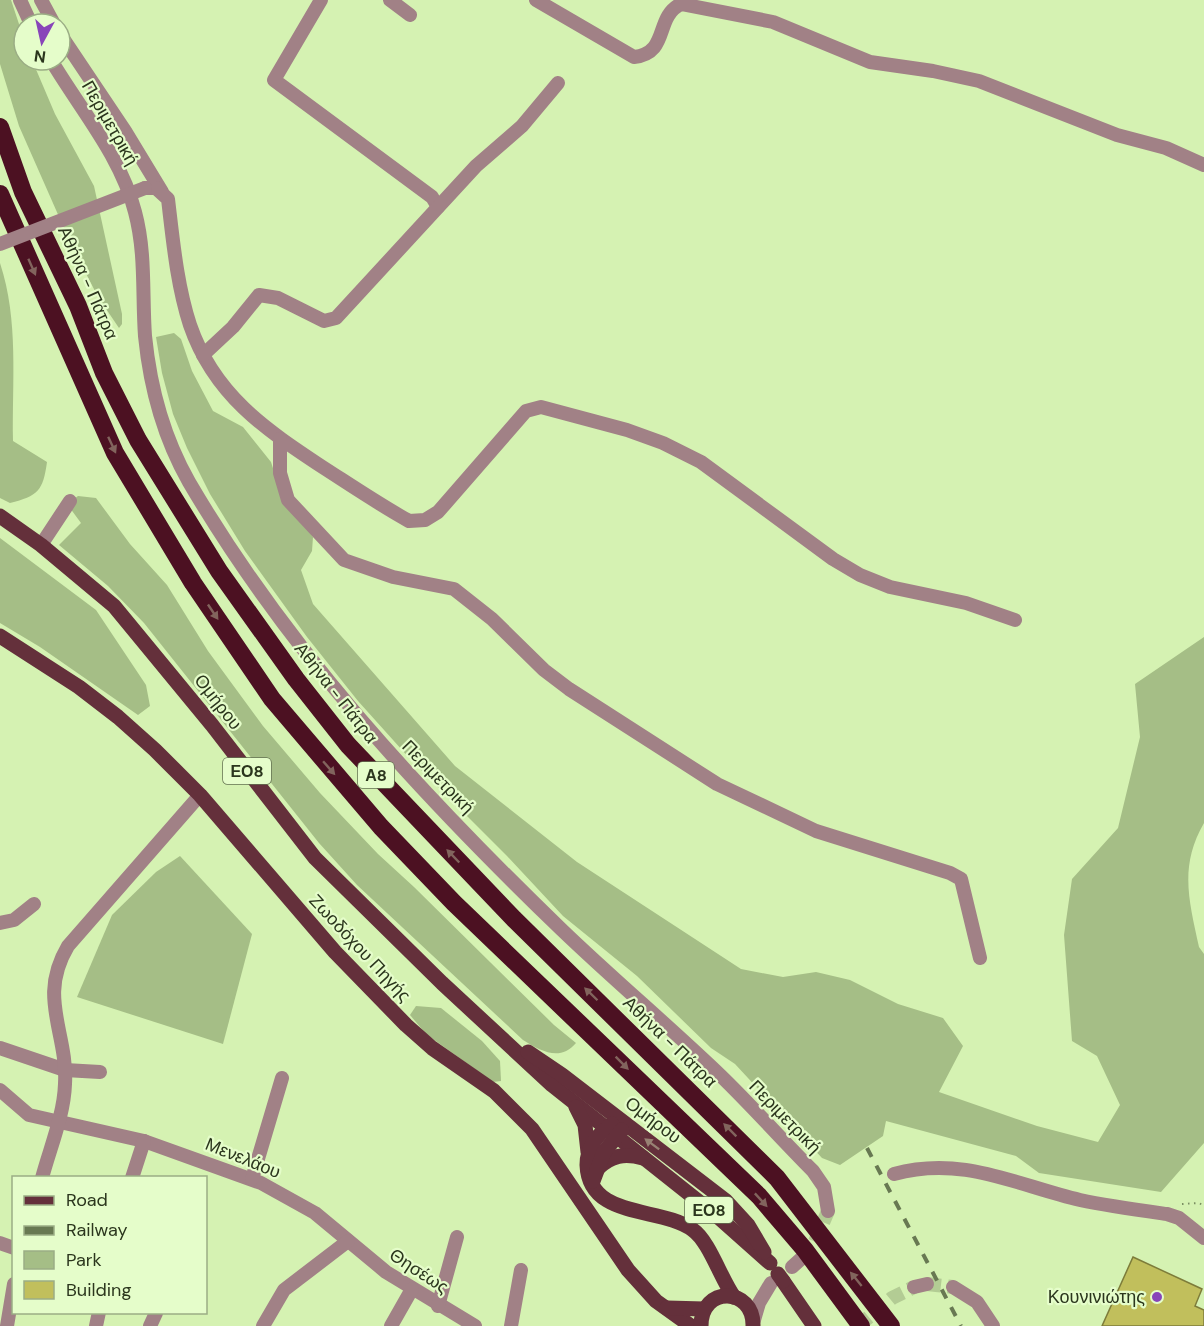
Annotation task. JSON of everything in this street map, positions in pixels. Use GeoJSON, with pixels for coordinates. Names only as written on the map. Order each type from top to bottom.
{"type":"FeatureCollection","features":[{"type":"Feature","properties":{"kind":"highway","name":"Αθήνα - Πάτρα"},"geometry":{"type":"LineString","coordinates":[[0,127],[23,192],[78,306],[104,373],[138,440],[219,571],[296,679],[348,745],[513,919],[777,1178],[891,1326]]}},
{"type":"Feature","properties":{"kind":"highway","name":"Α8"},"geometry":{"type":"LineString","coordinates":[[0,194],[115,453],[193,583],[272,699],[381,827],[454,903],[759,1196],[805,1250],[861,1326]]}},
{"type":"Feature","properties":{"kind":"main road","name":"Ομήρου"},"geometry":{"type":"LineString","coordinates":[[0,516],[41,545],[114,606],[205,716],[315,858],[435,976],[573,1101],[617,1127],[726,1201],[748,1225],[777,1273],[814,1326]]}},
{"type":"Feature","properties":{"kind":"main road","name":"Ζωοδόχου Πηγής"},"geometry":{"type":"LineString","coordinates":[[0,636],[79,687],[118,717],[200,795],[306,920],[406,1025],[432,1048],[494,1091],[520,1116],[548,1152],[628,1270],[650,1294],[692,1326]]}},
{"type":"Feature","properties":{"kind":"main road","name":"Ομήρου"},"geometry":{"type":"LineString","coordinates":[[493,1029],[562,1075],[647,1159],[777,1273]]}},
{"type":"Feature","properties":{"kind":"main road"},"geometry":{"type":"LineString","coordinates":[[573,1101],[585,1125],[588,1172],[593,1178],[598,1194],[607,1202],[670,1220],[693,1230],[702,1238],[712,1260],[737,1298],[750,1308],[753,1323]]}},
{"type":"Feature","properties":{"kind":"main road"},"geometry":{"type":"LineString","coordinates":[[588,1155],[594,1140],[617,1127]]}},
{"type":"Feature","properties":{"kind":"main road"},"geometry":{"type":"LineString","coordinates":[[593,1178],[617,1127]]}},
{"type":"Feature","properties":{"kind":"main road"},"geometry":{"type":"LineString","coordinates":[[593,1178],[614,1157],[624,1155],[647,1159]]}},
{"type":"Feature","properties":{"kind":"main road"},"geometry":{"type":"LineString","coordinates":[[702,1326],[713,1285],[712,1260]]}},
{"type":"Feature","properties":{"kind":"main road"},"geometry":{"type":"LineString","coordinates":[[667,1308],[706,1306],[722,1296],[737,1298]]}},
{"type":"Feature","properties":{"kind":"street"},"geometry":{"type":"LineString","coordinates":[[321,0],[274,80],[432,197],[438,207]]}},
{"type":"Feature","properties":{"kind":"street"},"geometry":{"type":"LineString","coordinates":[[390,0],[410,15]]}},
{"type":"Feature","properties":{"kind":"street"},"geometry":{"type":"LineString","coordinates":[[536,0],[634,57],[644,56],[655,48],[669,12],[681,4],[773,22],[854,58],[958,76],[1004,89],[1117,135],[1166,148],[1204,165]]}},
{"type":"Feature","properties":{"kind":"street"},"geometry":{"type":"LineString","coordinates":[[72,52],[168,200],[186,311],[203,355],[237,403],[280,439],[394,512],[409,521],[425,520],[438,512],[526,411],[541,407],[627,430],[684,453],[716,473],[833,559],[861,574],[890,587],[922,596],[966,603],[1015,620]]}},
{"type":"Feature","properties":{"kind":"street","name":"Περιμετρική"},"geometry":{"type":"LineString","coordinates":[[59,72],[110,153],[134,207],[143,259],[148,361],[166,432],[188,480],[263,596],[367,728],[415,781],[572,940],[721,1076],[813,1172],[824,1187],[828,1211]]}},
{"type":"Feature","properties":{"kind":"street"},"geometry":{"type":"LineString","coordinates":[[203,355],[232,327],[259,295],[278,298],[324,321],[336,318],[476,166],[522,126],[558,83]]}},
{"type":"Feature","properties":{"kind":"street"},"geometry":{"type":"LineString","coordinates":[[0,244],[145,188],[156,188],[162,192]]}},
{"type":"Feature","properties":{"kind":"street"},"geometry":{"type":"LineString","coordinates":[[280,439],[280,473],[288,500],[344,560],[393,578],[454,589],[492,619],[544,670],[569,689],[717,784],[816,831],[950,873],[961,879],[980,958]]}},
{"type":"Feature","properties":{"kind":"street"},"geometry":{"type":"LineString","coordinates":[[41,545],[70,501]]}},
{"type":"Feature","properties":{"kind":"street"},"geometry":{"type":"LineString","coordinates":[[43,1176],[65,1090],[65,1070],[53,1004],[55,977],[60,962],[68,946],[176,819],[200,795]]}},
{"type":"Feature","properties":{"kind":"street"},"geometry":{"type":"LineString","coordinates":[[0,923],[14,920],[34,904]]}},
{"type":"Feature","properties":{"kind":"street"},"geometry":{"type":"LineString","coordinates":[[0,1048],[65,1070],[100,1072]]}},
{"type":"Feature","properties":{"kind":"street"},"geometry":{"type":"LineString","coordinates":[[252,1179],[282,1078]]}},
{"type":"Feature","properties":{"kind":"street","name":"Μενελάου"},"geometry":{"type":"LineString","coordinates":[[0,1090],[29,1115],[144,1141],[252,1179],[315,1213],[348,1241]]}},
{"type":"Feature","properties":{"kind":"street"},"geometry":{"type":"LineString","coordinates":[[133,1176],[144,1141]]}},
{"type":"Feature","properties":{"kind":"street"},"geometry":{"type":"LineString","coordinates":[[894,1174],[941,1168],[993,1173],[1079,1199],[1167,1214],[1179,1218],[1204,1238]]}},
{"type":"Feature","properties":{"kind":"street"},"geometry":{"type":"LineString","coordinates":[[438,1305],[457,1238]]}},
{"type":"Feature","properties":{"kind":"street"},"geometry":{"type":"LineString","coordinates":[[263,1326],[284,1290],[348,1241]]}},
{"type":"Feature","properties":{"kind":"street","name":"Θησέως"},"geometry":{"type":"LineString","coordinates":[[348,1241],[386,1272],[475,1326]]}},
{"type":"Feature","properties":{"kind":"street"},"geometry":{"type":"LineString","coordinates":[[511,1326],[521,1270]]}},
{"type":"Feature","properties":{"kind":"street"},"geometry":{"type":"LineString","coordinates":[[737,1298],[755,1294],[771,1283],[759,1303],[753,1323]]}},
{"type":"Feature","properties":{"kind":"street"},"geometry":{"type":"LineString","coordinates":[[953,1287],[977,1302],[993,1326]]}},
{"type":"Feature","properties":{"kind":"street"},"geometry":{"type":"LineString","coordinates":[[391,1326],[412,1289]]}},
{"type":"Feature","properties":{"kind":"street"},"geometry":{"type":"LineString","coordinates":[[5,1301],[7,1326]]}},
{"type":"Feature","properties":{"kind":"green space"},"geometry":{"type":"Polygon","coordinates":[[[0,0],[11,0],[15,12],[12,12],[12,72],[37,72],[55,114],[94,186],[122,314],[122,324],[119,328],[98,297],[71,244],[19,126],[0,64],[0,0]]]}},
{"type":"Feature","properties":{"kind":"green space"},"geometry":{"type":"Polygon","coordinates":[[[0,263],[10,307],[12,329],[13,441],[47,462],[41,486],[37,491],[27,498],[10,503],[0,498],[0,263]]]}},
{"type":"Feature","properties":{"kind":"green space"},"geometry":{"type":"Polygon","coordinates":[[[174,333],[181,339],[192,371],[213,411],[243,427],[271,462],[280,490],[313,537],[312,551],[301,570],[313,604],[455,766],[577,862],[741,969],[783,977],[816,972],[850,980],[898,1004],[943,1018],[963,1046],[939,1092],[1037,1126],[1098,1142],[1120,1105],[1097,1056],[1072,1041],[1064,935],[1072,879],[1118,828],[1140,737],[1135,684],[1204,637],[1204,823],[1191,854],[1188,884],[1199,947],[1204,954],[1204,1143],[1161,1192],[1039,1173],[1016,1156],[886,1121],[883,1136],[840,1165],[822,1158],[735,1064],[711,1048],[637,976],[563,916],[411,760],[358,701],[307,637],[245,551],[210,494],[187,448],[173,414],[162,373],[156,337],[174,333]]]}},
{"type":"Feature","properties":{"kind":"green space"},"geometry":{"type":"Polygon","coordinates":[[[78,496],[96,498],[130,544],[167,585],[208,651],[263,726],[320,793],[378,854],[554,1025],[576,1043],[570,1049],[550,1053],[523,1040],[357,885],[319,843],[144,623],[108,586],[59,545],[81,523],[67,504],[78,496]]]}},
{"type":"Feature","properties":{"kind":"green space"},"geometry":{"type":"Polygon","coordinates":[[[0,538],[96,610],[146,685],[150,706],[138,715],[40,647],[0,623],[0,538]]]}},
{"type":"Feature","properties":{"kind":"green space"},"geometry":{"type":"Polygon","coordinates":[[[180,856],[252,934],[223,1044],[77,997],[112,915],[156,872],[180,856]]]}},
{"type":"Feature","properties":{"kind":"green space"},"geometry":{"type":"Polygon","coordinates":[[[416,1006],[441,1008],[482,1041],[500,1061],[501,1081],[493,1082],[426,1034],[410,1015],[416,1006]]]}},
{"type":"Feature","properties":{"kind":"building","name":"Κουνινιώτης"},"geometry":{"type":"Polygon","coordinates":[[[1133,1257],[1202,1289],[1195,1306],[1204,1310],[1204,1326],[1102,1326],[1133,1257]]]}},
{"type":"Feature","properties":{"kind":"tunnel"},"geometry":{"type":"LineString","coordinates":[[802,1258],[814,1244],[828,1211]]}},
{"type":"Feature","properties":{"kind":"tunnel"},"geometry":{"type":"LineString","coordinates":[[927,1284],[953,1287]]}},
{"type":"Feature","properties":{"kind":"tunnel"},"geometry":{"type":"LineString","coordinates":[[858,1326],[892,1298],[914,1287]]}},
{"type":"Feature","properties":{"kind":"railway"},"geometry":{"type":"LineString","coordinates":[[867,1148],[961,1326]]}},
{"type":"Feature","properties":{"kind":"place","name":"Κουνινιώτης"},"geometry":{"type":"Point","coordinates":[1157,1297]}}]}
